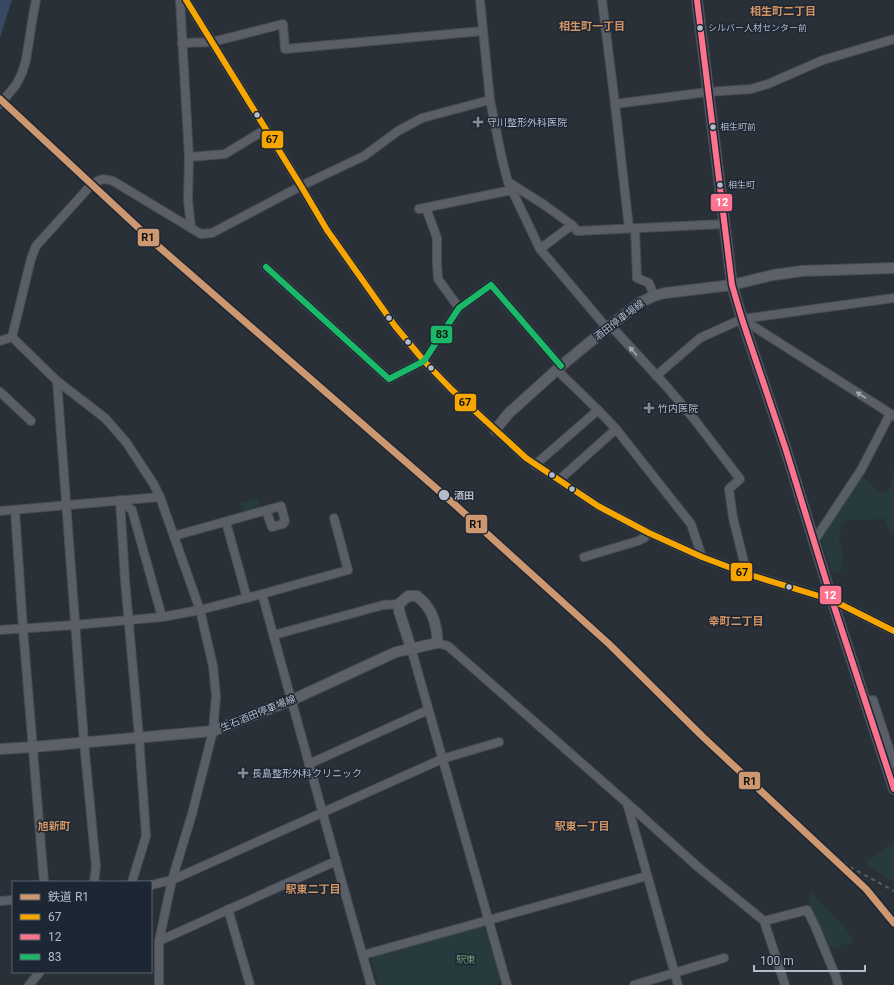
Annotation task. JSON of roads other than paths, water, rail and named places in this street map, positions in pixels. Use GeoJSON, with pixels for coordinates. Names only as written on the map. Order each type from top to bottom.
{"type":"FeatureCollection","features":[{"type":"Feature","properties":{"kind":"main road"},"geometry":{"type":"LineString","coordinates":[[697,0],[732,286],[894,789]]}},
{"type":"Feature","properties":{"kind":"main road","name":"酒田停車場線"},"geometry":{"type":"LineString","coordinates":[[495,430],[506,415],[608,326],[641,302],[654,296],[665,293],[732,286],[773,275],[802,271],[894,268]]}},
{"type":"Feature","properties":{"kind":"main road"},"geometry":{"type":"LineString","coordinates":[[411,648],[399,611],[399,604],[408,596],[417,596],[426,604],[432,615],[438,635],[437,643]]}},
{"type":"Feature","properties":{"kind":"main road","name":"生石酒田停車場線"},"geometry":{"type":"LineString","coordinates":[[0,748],[33,747],[213,731],[292,700],[396,652],[437,643]]}},
{"type":"Feature","properties":{"kind":"street"},"geometry":{"type":"LineString","coordinates":[[0,104],[16,85],[22,73],[26,60],[36,0]]}},
{"type":"Feature","properties":{"kind":"street"},"geometry":{"type":"LineString","coordinates":[[180,0],[189,156],[188,200],[191,228]]}},
{"type":"Feature","properties":{"kind":"street"},"geometry":{"type":"LineString","coordinates":[[186,0],[302,186],[331,236],[395,326],[450,389],[526,458],[598,506],[702,557],[747,574],[832,600],[894,631]]}},
{"type":"Feature","properties":{"kind":"street"},"geometry":{"type":"LineString","coordinates":[[480,0],[490,100],[502,159],[510,186],[540,249],[608,326],[656,376],[694,419],[740,479],[728,489],[733,518],[747,574]]}},
{"type":"Feature","properties":{"kind":"street"},"geometry":{"type":"LineString","coordinates":[[602,0],[632,228],[637,278],[649,283],[654,296]]}},
{"type":"Feature","properties":{"kind":"street"},"geometry":{"type":"LineString","coordinates":[[182,43],[212,42],[283,24],[285,49],[483,31]]}},
{"type":"Feature","properties":{"kind":"street"},"geometry":{"type":"LineString","coordinates":[[615,104],[751,88],[768,84],[823,60],[894,39]]}},
{"type":"Feature","properties":{"kind":"street"},"geometry":{"type":"LineString","coordinates":[[12,337],[31,259],[36,246],[92,184],[101,179],[113,181],[201,234],[212,233],[302,186],[364,156],[398,131],[422,118],[490,100]]}},
{"type":"Feature","properties":{"kind":"street"},"geometry":{"type":"LineString","coordinates":[[189,156],[225,154],[266,130]]}},
{"type":"Feature","properties":{"kind":"street"},"geometry":{"type":"LineString","coordinates":[[458,308],[438,279],[437,238],[423,208],[510,186],[543,204],[572,225],[577,232],[724,224]]}},
{"type":"Feature","properties":{"kind":"street"},"geometry":{"type":"LineString","coordinates":[[540,249],[572,225]]}},
{"type":"Feature","properties":{"kind":"street"},"geometry":{"type":"LineString","coordinates":[[266,267],[389,379],[424,361],[458,308],[491,285],[559,368],[616,429],[691,524],[702,557]]}},
{"type":"Feature","properties":{"kind":"street"},"geometry":{"type":"LineString","coordinates":[[656,376],[700,338],[742,319],[894,298]]}},
{"type":"Feature","properties":{"kind":"street"},"geometry":{"type":"LineString","coordinates":[[742,319],[892,415],[861,470],[814,541]]}},
{"type":"Feature","properties":{"kind":"street"},"geometry":{"type":"LineString","coordinates":[[1,340],[12,337]]}},
{"type":"Feature","properties":{"kind":"street"},"geometry":{"type":"LineString","coordinates":[[12,337],[57,381],[105,418],[126,442],[153,483],[160,497],[200,610],[213,666],[216,696],[213,731],[192,814],[172,880],[159,940],[160,985]]}},
{"type":"Feature","properties":{"kind":"street"},"geometry":{"type":"LineString","coordinates":[[57,381],[84,742],[96,867],[94,881]]}},
{"type":"Feature","properties":{"kind":"street"},"geometry":{"type":"LineString","coordinates":[[0,392],[31,421]]}},
{"type":"Feature","properties":{"kind":"street"},"geometry":{"type":"LineString","coordinates":[[535,465],[598,410]]}},
{"type":"Feature","properties":{"kind":"street"},"geometry":{"type":"LineString","coordinates":[[559,480],[616,429]]}},
{"type":"Feature","properties":{"kind":"street"},"geometry":{"type":"LineString","coordinates":[[0,511],[160,497]]}},
{"type":"Feature","properties":{"kind":"street"},"geometry":{"type":"LineString","coordinates":[[120,500],[132,510],[162,616]]}},
{"type":"Feature","properties":{"kind":"street"},"geometry":{"type":"LineString","coordinates":[[120,500],[146,836],[132,881]]}},
{"type":"Feature","properties":{"kind":"street"},"geometry":{"type":"LineString","coordinates":[[15,510],[44,881]]}},
{"type":"Feature","properties":{"kind":"street"},"geometry":{"type":"LineString","coordinates":[[174,536],[264,511]]}},
{"type":"Feature","properties":{"kind":"street"},"geometry":{"type":"LineString","coordinates":[[0,630],[129,620],[200,610],[348,570],[334,518]]}},
{"type":"Feature","properties":{"kind":"street"},"geometry":{"type":"LineString","coordinates":[[226,522],[247,598]]}},
{"type":"Feature","properties":{"kind":"street"},"geometry":{"type":"LineString","coordinates":[[584,557],[638,541],[644,538],[649,532]]}},
{"type":"Feature","properties":{"kind":"street"},"geometry":{"type":"LineString","coordinates":[[262,594],[371,985]]}},
{"type":"Feature","properties":{"kind":"street"},"geometry":{"type":"LineString","coordinates":[[274,634],[383,605],[399,604]]}},
{"type":"Feature","properties":{"kind":"street"},"geometry":{"type":"LineString","coordinates":[[437,643],[448,646],[698,867],[764,921],[785,985]]}},
{"type":"Feature","properties":{"kind":"street"},"geometry":{"type":"LineString","coordinates":[[411,648],[506,985]]}},
{"type":"Feature","properties":{"kind":"street"},"geometry":{"type":"LineString","coordinates":[[865,701],[873,700],[894,764]]}},
{"type":"Feature","properties":{"kind":"street"},"geometry":{"type":"LineString","coordinates":[[309,764],[428,710]]}},
{"type":"Feature","properties":{"kind":"street"},"geometry":{"type":"LineString","coordinates":[[152,885],[172,880],[442,758],[498,742]]}},
{"type":"Feature","properties":{"kind":"street"},"geometry":{"type":"LineString","coordinates":[[627,803],[678,985]]}},
{"type":"Feature","properties":{"kind":"street"},"geometry":{"type":"LineString","coordinates":[[159,940],[336,861]]}},
{"type":"Feature","properties":{"kind":"street"},"geometry":{"type":"LineString","coordinates":[[363,955],[648,876]]}},
{"type":"Feature","properties":{"kind":"street"},"geometry":{"type":"LineString","coordinates":[[0,901],[12,900]]}},
{"type":"Feature","properties":{"kind":"street"},"geometry":{"type":"LineString","coordinates":[[228,909],[250,985]]}},
{"type":"Feature","properties":{"kind":"street"},"geometry":{"type":"LineString","coordinates":[[764,921],[807,910],[815,926],[838,985]]}},
{"type":"Feature","properties":{"kind":"street"},"geometry":{"type":"LineString","coordinates":[[634,985],[724,958]]}},
{"type":"Feature","properties":{"kind":"street"},"geometry":{"type":"LineString","coordinates":[[30,985],[39,973]]}},
{"type":"Feature","properties":{"kind":"water"},"geometry":{"type":"Polygon","coordinates":[[[0,0],[12,0],[0,38],[0,0]]]}},
{"type":"Feature","properties":{"kind":"railway"},"geometry":{"type":"LineString","coordinates":[[812,838],[850,867],[894,891]]}},
{"type":"Feature","properties":{"kind":"rail line","name":"R1"},"geometry":{"type":"LineString","coordinates":[[0,99],[158,246],[453,503],[609,644],[703,737],[866,889],[894,923]]}},
{"type":"Feature","properties":{"kind":"place","name":"シルバー人材センター前"},"geometry":{"type":"Point","coordinates":[700,28]}},
{"type":"Feature","properties":{"kind":"place","name":"守川整形外科医院"},"geometry":{"type":"Point","coordinates":[478,122]}},
{"type":"Feature","properties":{"kind":"place","name":"相生町前"},"geometry":{"type":"Point","coordinates":[713,127]}},
{"type":"Feature","properties":{"kind":"place","name":"相生町"},"geometry":{"type":"Point","coordinates":[720,185]}},
{"type":"Feature","properties":{"kind":"place","name":"竹内医院"},"geometry":{"type":"Point","coordinates":[649,408]}},
{"type":"Feature","properties":{"kind":"place","name":"酒田"},"geometry":{"type":"Point","coordinates":[444,495]}},
{"type":"Feature","properties":{"kind":"place","name":"長島整形外科クリニック"},"geometry":{"type":"Point","coordinates":[243,773]}},
{"type":"Feature","properties":{"kind":"district","name":"相生町二丁目"},"geometry":{"type":"Point","coordinates":[783,11]}},
{"type":"Feature","properties":{"kind":"district","name":"相生町一丁目"},"geometry":{"type":"Point","coordinates":[592,26]}},
{"type":"Feature","properties":{"kind":"district","name":"幸町二丁目"},"geometry":{"type":"Point","coordinates":[736,621]}},
{"type":"Feature","properties":{"kind":"district","name":"旭新町"},"geometry":{"type":"Point","coordinates":[54,826]}},
{"type":"Feature","properties":{"kind":"district","name":"駅東一丁目"},"geometry":{"type":"Point","coordinates":[582,826]}},
{"type":"Feature","properties":{"kind":"district","name":"駅東二丁目"},"geometry":{"type":"Point","coordinates":[313,889]}},
{"type":"Feature","properties":{"kind":"park label","name":"駅東"},"geometry":{"type":"Point","coordinates":[466,959]}}]}
